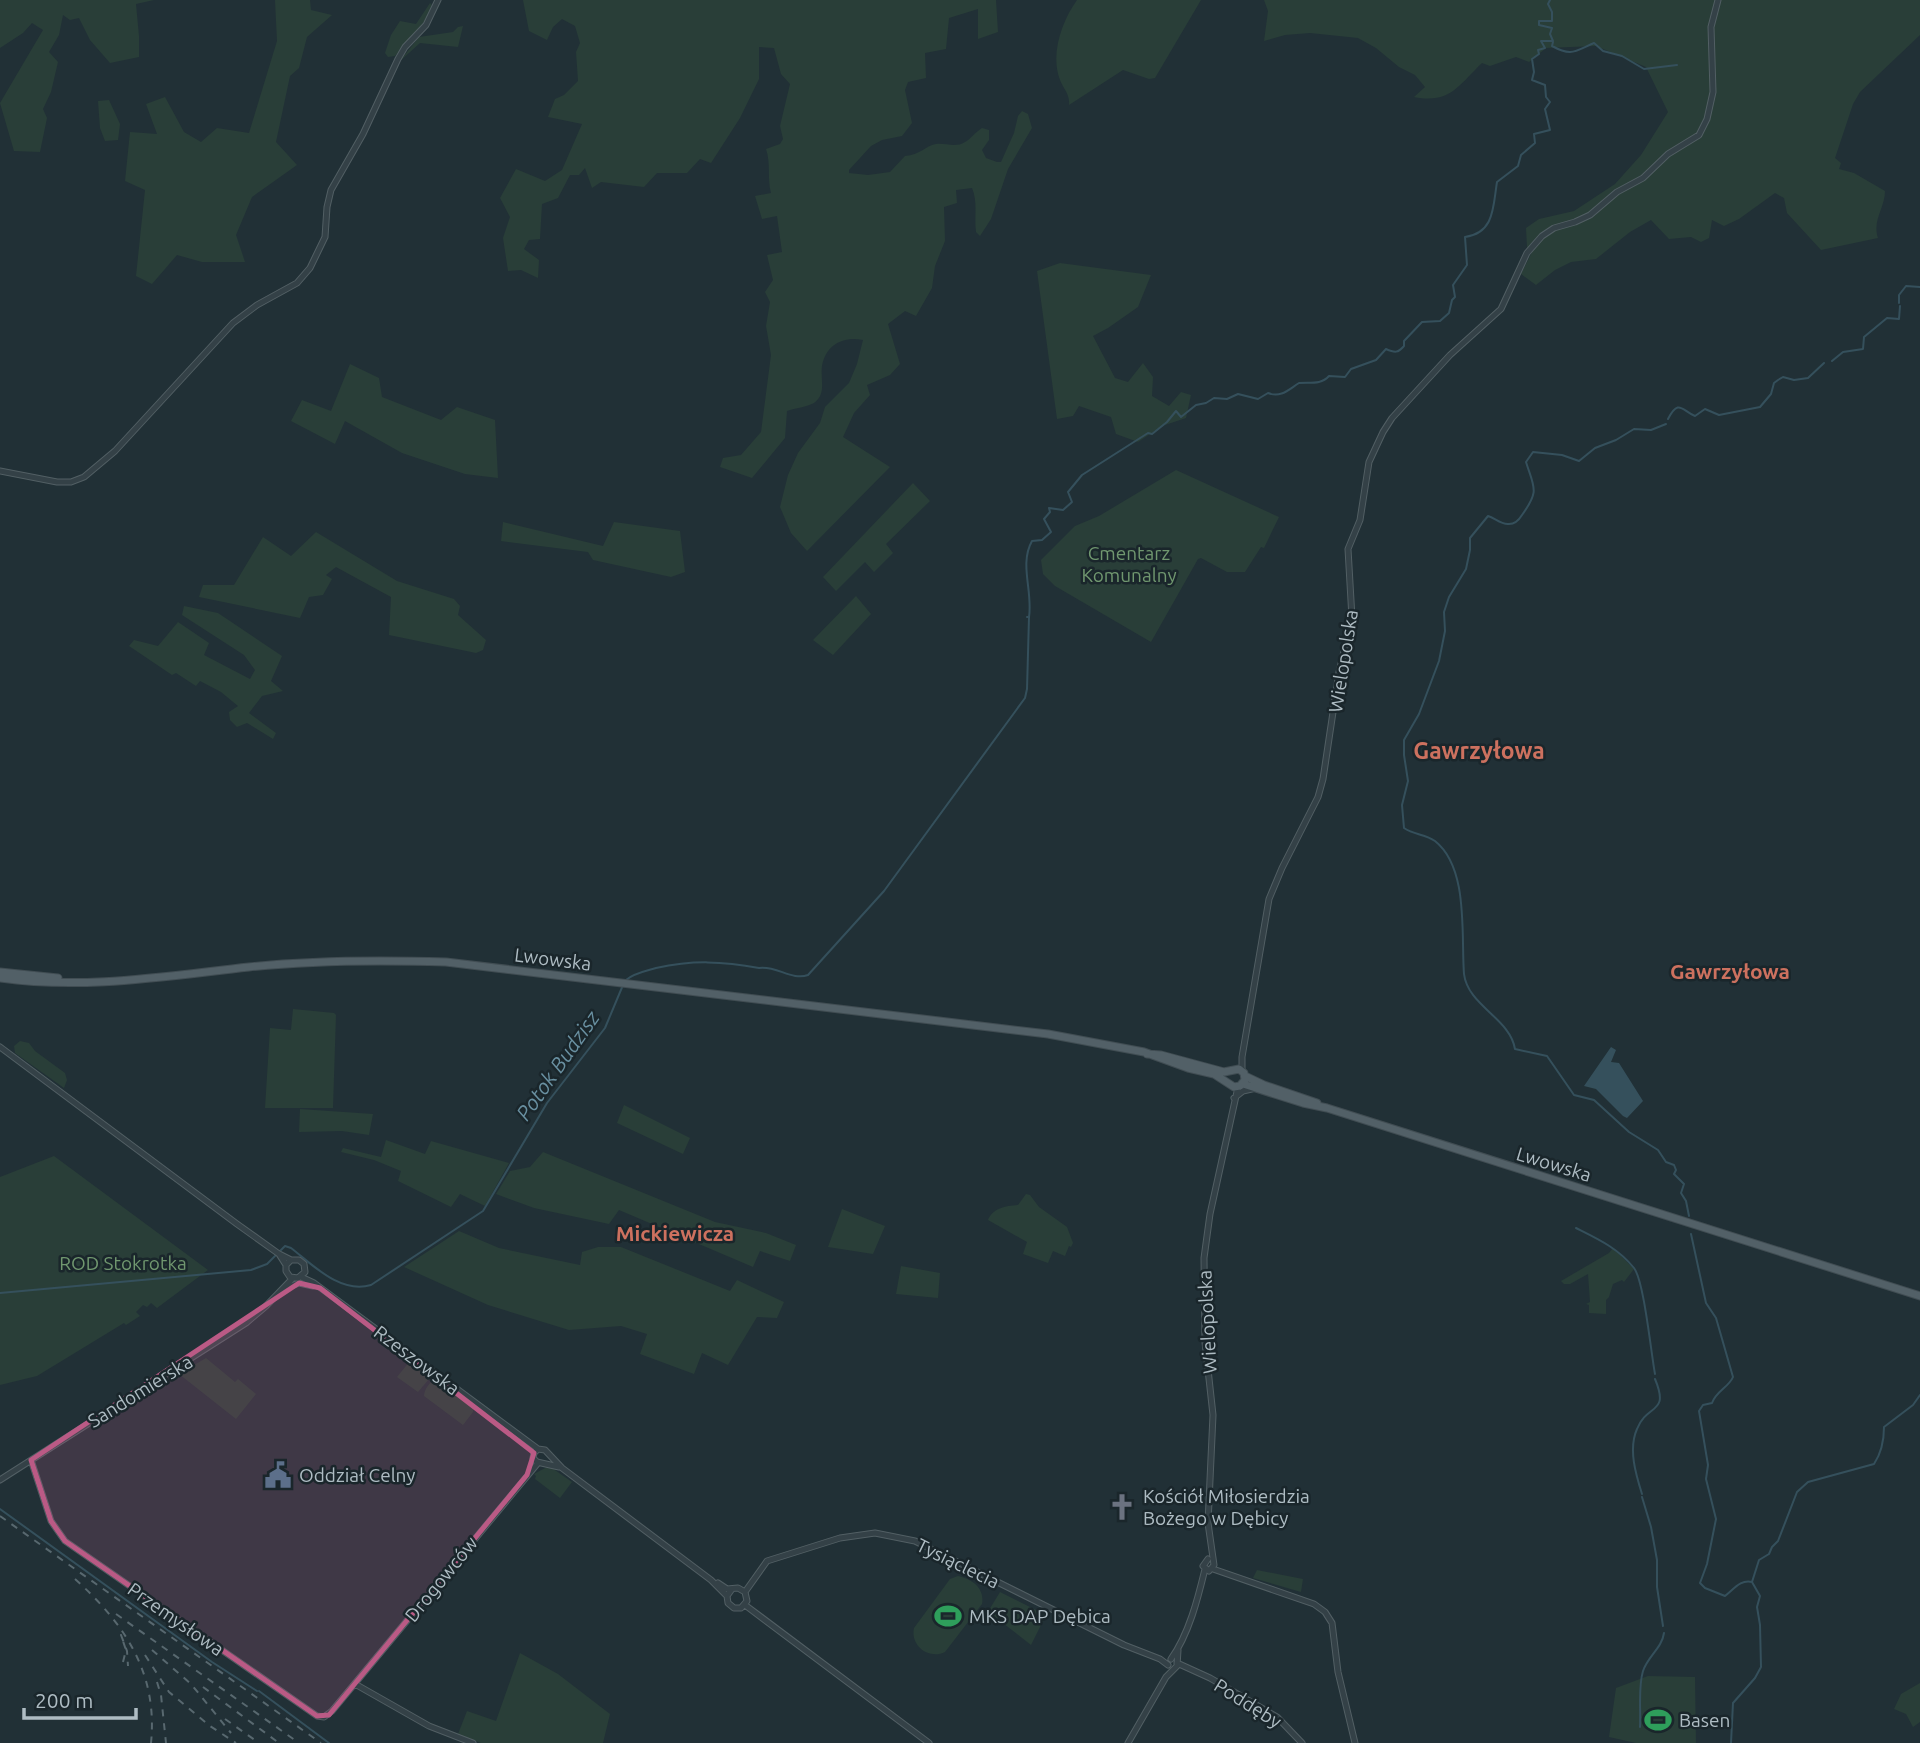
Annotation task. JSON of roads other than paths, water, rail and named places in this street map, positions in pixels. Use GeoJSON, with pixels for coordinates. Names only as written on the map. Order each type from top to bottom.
{"type":"FeatureCollection","features":[{"type":"Feature","properties":{"kind":"main road","name":"Lwowska"},"geometry":{"type":"LineString","coordinates":[[223,971],[271,965],[388,960],[446,962],[1065,1038],[1147,1054],[1236,1078],[1920,1294]]}},
{"type":"Feature","properties":{"kind":"main road"},"geometry":{"type":"LineString","coordinates":[[0,972],[75,979],[188,974],[307,964]]}},
{"type":"Feature","properties":{"kind":"main road"},"geometry":{"type":"LineString","coordinates":[[0,978],[48,983],[112,983],[188,974]]}},
{"type":"Feature","properties":{"kind":"main road","name":"Lwowska"},"geometry":{"type":"LineString","coordinates":[[1236,1078],[1256,1088],[1327,1108]]}},
{"type":"Feature","properties":{"kind":"street"},"geometry":{"type":"LineString","coordinates":[[0,471],[57,482],[71,482],[84,477],[116,451],[233,323],[306,275],[323,243],[331,190],[363,134],[398,59],[426,25],[438,0]]}},
{"type":"Feature","properties":{"kind":"street","name":"Wielopolska"},"geometry":{"type":"LineString","coordinates":[[1210,1566],[1209,1510],[1213,1415],[1205,1342],[1204,1258],[1210,1214],[1234,1100],[1269,899],[1287,855],[1318,797],[1323,779],[1339,672],[1352,618],[1348,549],[1360,520],[1370,462],[1390,420],[1457,349],[1501,309],[1530,249],[1544,233],[1590,215],[1617,192],[1643,178],[1668,154],[1692,141],[1702,132],[1713,92],[1711,27],[1718,0]]}},
{"type":"Feature","properties":{"kind":"street"},"geometry":{"type":"LineString","coordinates":[[0,1047],[289,1262],[290,1276],[275,1296]]}},
{"type":"Feature","properties":{"kind":"street"},"geometry":{"type":"LineString","coordinates":[[1234,1100],[1243,1091],[1256,1088]]}},
{"type":"Feature","properties":{"kind":"street","name":"Rzeszowska"},"geometry":{"type":"LineString","coordinates":[[289,1262],[301,1261],[304,1264],[303,1274],[320,1288],[521,1438],[538,1458],[562,1468]]}},
{"type":"Feature","properties":{"kind":"street"},"geometry":{"type":"LineString","coordinates":[[290,1276],[303,1274]]}},
{"type":"Feature","properties":{"kind":"street"},"geometry":{"type":"LineString","coordinates":[[275,1296],[290,1285],[299,1283],[320,1288]]}},
{"type":"Feature","properties":{"kind":"street","name":"Sandomierska"},"geometry":{"type":"LineString","coordinates":[[0,1480],[237,1329],[275,1296]]}},
{"type":"Feature","properties":{"kind":"street"},"geometry":{"type":"LineString","coordinates":[[538,1458],[544,1449],[548,1454]]}},
{"type":"Feature","properties":{"kind":"street","name":"Rzeszowska"},"geometry":{"type":"LineString","coordinates":[[548,1454],[562,1468],[711,1580],[727,1596]]}},
{"type":"Feature","properties":{"kind":"street","name":"Drogowców"},"geometry":{"type":"LineString","coordinates":[[355,1684],[527,1475],[538,1458],[548,1454]]}},
{"type":"Feature","properties":{"kind":"street","name":"Przemysłowa"},"geometry":{"type":"LineString","coordinates":[[31,1460],[51,1521],[65,1541],[238,1662],[320,1717],[329,1715],[355,1684]]}},
{"type":"Feature","properties":{"kind":"street","name":"Tysiąclecia"},"geometry":{"type":"LineString","coordinates":[[743,1590],[767,1561],[840,1538],[875,1533],[901,1537],[935,1551],[1124,1646],[1173,1663]]}},
{"type":"Feature","properties":{"kind":"street"},"geometry":{"type":"LineString","coordinates":[[1128,1743],[1173,1663],[1210,1566],[1231,1576],[1304,1600],[1328,1614],[1355,1743]]}},
{"type":"Feature","properties":{"kind":"street","name":"Rzeszowska"},"geometry":{"type":"LineString","coordinates":[[711,1580],[732,1589]]}},
{"type":"Feature","properties":{"kind":"street"},"geometry":{"type":"LineString","coordinates":[[746,1603],[740,1608],[733,1608],[728,1603],[727,1596],[732,1589],[743,1590],[746,1603],[765,1620],[929,1743]]}},
{"type":"Feature","properties":{"kind":"street","name":"Poddęby"},"geometry":{"type":"LineString","coordinates":[[1173,1663],[1210,1678],[1277,1717],[1302,1743]]}},
{"type":"Feature","properties":{"kind":"street"},"geometry":{"type":"LineString","coordinates":[[355,1684],[429,1726],[473,1743]]}},
{"type":"Feature","properties":{"kind":"water"},"geometry":{"type":"Polygon","coordinates":[[[1611,1047],[1616,1050],[1611,1062],[1619,1063],[1643,1101],[1627,1118],[1596,1089],[1584,1086],[1611,1047]]]}},
{"type":"Feature","properties":{"kind":"waterway"},"geometry":{"type":"LineString","coordinates":[[1029,617],[1026,568],[1028,550],[1032,541],[1042,540],[1051,532],[1044,519],[1050,512],[1049,508],[1063,510],[1072,502],[1068,492],[1082,475],[1148,433],[1152,434],[1176,411],[1181,417],[1196,405],[1214,398],[1227,399],[1238,394],[1258,399],[1268,393],[1277,395],[1299,383],[1319,382],[1329,376],[1345,377],[1351,369],[1376,360],[1386,349],[1394,352],[1400,350],[1404,341],[1422,322],[1440,321],[1449,313],[1455,297],[1453,285],[1467,265],[1465,237],[1482,230],[1487,224],[1493,209],[1497,182],[1518,166],[1521,155],[1535,143],[1534,134],[1550,130],[1545,109],[1550,102],[1546,97],[1545,85],[1532,80],[1532,59],[1539,54],[1538,50],[1545,48],[1541,41],[1553,41],[1550,34],[1552,28],[1539,25],[1539,21],[1552,21],[1548,4],[1550,0]]}},
{"type":"Feature","properties":{"kind":"waterway"},"geometry":{"type":"LineString","coordinates":[[1553,42],[1552,46],[1569,52],[1594,43],[1603,51],[1622,56],[1644,69],[1677,65]]}},
{"type":"Feature","properties":{"kind":"waterway"},"geometry":{"type":"LineString","coordinates":[[1899,303],[1899,295],[1906,286],[1920,287]]}},
{"type":"Feature","properties":{"kind":"waterway"},"geometry":{"type":"LineString","coordinates":[[1832,361],[1843,352],[1863,349],[1864,337],[1887,318],[1899,319],[1900,306]]}},
{"type":"Feature","properties":{"kind":"waterway"},"geometry":{"type":"LineString","coordinates":[[1668,419],[1678,408],[1695,416],[1705,409],[1719,415],[1760,407],[1778,380],[1783,377],[1794,380],[1808,378],[1824,363]]}},
{"type":"Feature","properties":{"kind":"waterway"},"geometry":{"type":"LineString","coordinates":[[1666,424],[1651,430],[1634,429],[1595,448],[1579,461],[1562,455],[1533,452],[1526,462],[1534,489],[1528,507],[1521,517],[1511,524],[1506,524],[1488,516],[1470,538],[1466,569],[1449,597],[1444,612],[1445,631],[1439,661],[1419,714],[1404,740],[1408,781],[1402,805],[1404,828],[1435,841],[1446,853],[1453,868],[1461,903],[1464,974],[1473,995],[1498,1020],[1512,1038],[1515,1049],[1547,1056],[1574,1095],[1594,1100],[1629,1132],[1658,1150],[1666,1162],[1674,1165],[1674,1174],[1684,1184],[1681,1193],[1689,1216]]}},
{"type":"Feature","properties":{"kind":"waterway","name":"Potok Budzisz"},"geometry":{"type":"LineString","coordinates":[[626,980],[636,974],[669,965],[708,962],[772,969],[796,976],[808,975],[884,891],[1025,698],[1027,617]]}},
{"type":"Feature","properties":{"kind":"waterway","name":"Potok Budzisz"},"geometry":{"type":"LineString","coordinates":[[0,1293],[251,1270],[267,1264],[285,1246],[338,1282],[360,1287],[371,1285],[483,1211],[547,1103],[605,1028],[623,985]]}},
{"type":"Feature","properties":{"kind":"waterway"},"geometry":{"type":"LineString","coordinates":[[1576,1228],[1614,1249],[1628,1261],[1638,1275],[1655,1374]]}},
{"type":"Feature","properties":{"kind":"waterway"},"geometry":{"type":"LineString","coordinates":[[1691,1234],[1706,1303],[1716,1318],[1733,1377],[1712,1403],[1703,1405],[1699,1411],[1708,1465],[1706,1479],[1716,1519],[1707,1564],[1700,1583],[1705,1588],[1725,1596],[1741,1583],[1748,1581],[1752,1582],[1760,1596],[1757,1607],[1761,1667],[1733,1703],[1731,1743]]}},
{"type":"Feature","properties":{"kind":"waterway"},"geometry":{"type":"LineString","coordinates":[[1642,1494],[1637,1479],[1633,1445],[1641,1421],[1659,1404],[1659,1390],[1655,1379]]}},
{"type":"Feature","properties":{"kind":"waterway"},"geometry":{"type":"LineString","coordinates":[[1752,1582],[1759,1560],[1769,1554],[1778,1541],[1797,1492],[1808,1482],[1874,1464],[1882,1446],[1884,1427],[1913,1405],[1920,1395]]}},
{"type":"Feature","properties":{"kind":"waterway"},"geometry":{"type":"LineString","coordinates":[[1642,1497],[1657,1560],[1657,1587],[1663,1626]]}},
{"type":"Feature","properties":{"kind":"waterway"},"geometry":{"type":"LineString","coordinates":[[0,1509],[212,1662],[257,1691]]}},
{"type":"Feature","properties":{"kind":"waterway"},"geometry":{"type":"LineString","coordinates":[[1640,1727],[1641,1677],[1664,1633]]}},
{"type":"Feature","properties":{"kind":"waterway"},"geometry":{"type":"LineString","coordinates":[[259,1691],[329,1743]]}},
{"type":"Feature","properties":{"kind":"railway"},"geometry":{"type":"LineString","coordinates":[[0,1516],[321,1743]]}},
{"type":"Feature","properties":{"kind":"railway"},"geometry":{"type":"LineString","coordinates":[[75,1579],[109,1614],[134,1652],[149,1694],[151,1743]]}},
{"type":"Feature","properties":{"kind":"railway"},"geometry":{"type":"LineString","coordinates":[[116,1614],[299,1743]]}},
{"type":"Feature","properties":{"kind":"railway"},"geometry":{"type":"LineString","coordinates":[[123,1662],[126,1650],[121,1635],[127,1651],[128,1666]]}},
{"type":"Feature","properties":{"kind":"railway"},"geometry":{"type":"LineString","coordinates":[[152,1650],[191,1684],[231,1733]]}},
{"type":"Feature","properties":{"kind":"railway"},"geometry":{"type":"LineString","coordinates":[[145,1655],[169,1692],[210,1726],[236,1743]]}},
{"type":"Feature","properties":{"kind":"railway"},"geometry":{"type":"LineString","coordinates":[[157,1682],[166,1743]]}},
{"type":"Feature","properties":{"kind":"railway"},"geometry":{"type":"LineString","coordinates":[[203,1687],[279,1743]]}},
{"type":"Feature","properties":{"kind":"railway"},"geometry":{"type":"LineString","coordinates":[[225,1719],[259,1743]]}},
{"type":"Feature","properties":{"kind":"place","name":"Oddział Celny"},"geometry":{"type":"Point","coordinates":[278,1475]}},
{"type":"Feature","properties":{"kind":"place","name":"Kościół Miłosierdzia Bożego w Dębicy"},"geometry":{"type":"Point","coordinates":[1122,1507]}},
{"type":"Feature","properties":{"kind":"place","name":"MKS DAP Dębica"},"geometry":{"type":"Point","coordinates":[948,1616]}},
{"type":"Feature","properties":{"kind":"place","name":"Basen"},"geometry":{"type":"Point","coordinates":[1658,1720]}},
{"type":"Feature","properties":{"kind":"district","name":"Gawrzyłowa"},"geometry":{"type":"Point","coordinates":[1479,751]}},
{"type":"Feature","properties":{"kind":"district","name":"Gawrzyłowa"},"geometry":{"type":"Point","coordinates":[1730,972]}},
{"type":"Feature","properties":{"kind":"district","name":"Mickiewicza"},"geometry":{"type":"Point","coordinates":[675,1234]}},
{"type":"Feature","properties":{"kind":"park label","name":"Cmentarz Komunalny"},"geometry":{"type":"Point","coordinates":[1129,564]}},
{"type":"Feature","properties":{"kind":"park label","name":"ROD Stokrotka"},"geometry":{"type":"Point","coordinates":[123,1263]}}]}
